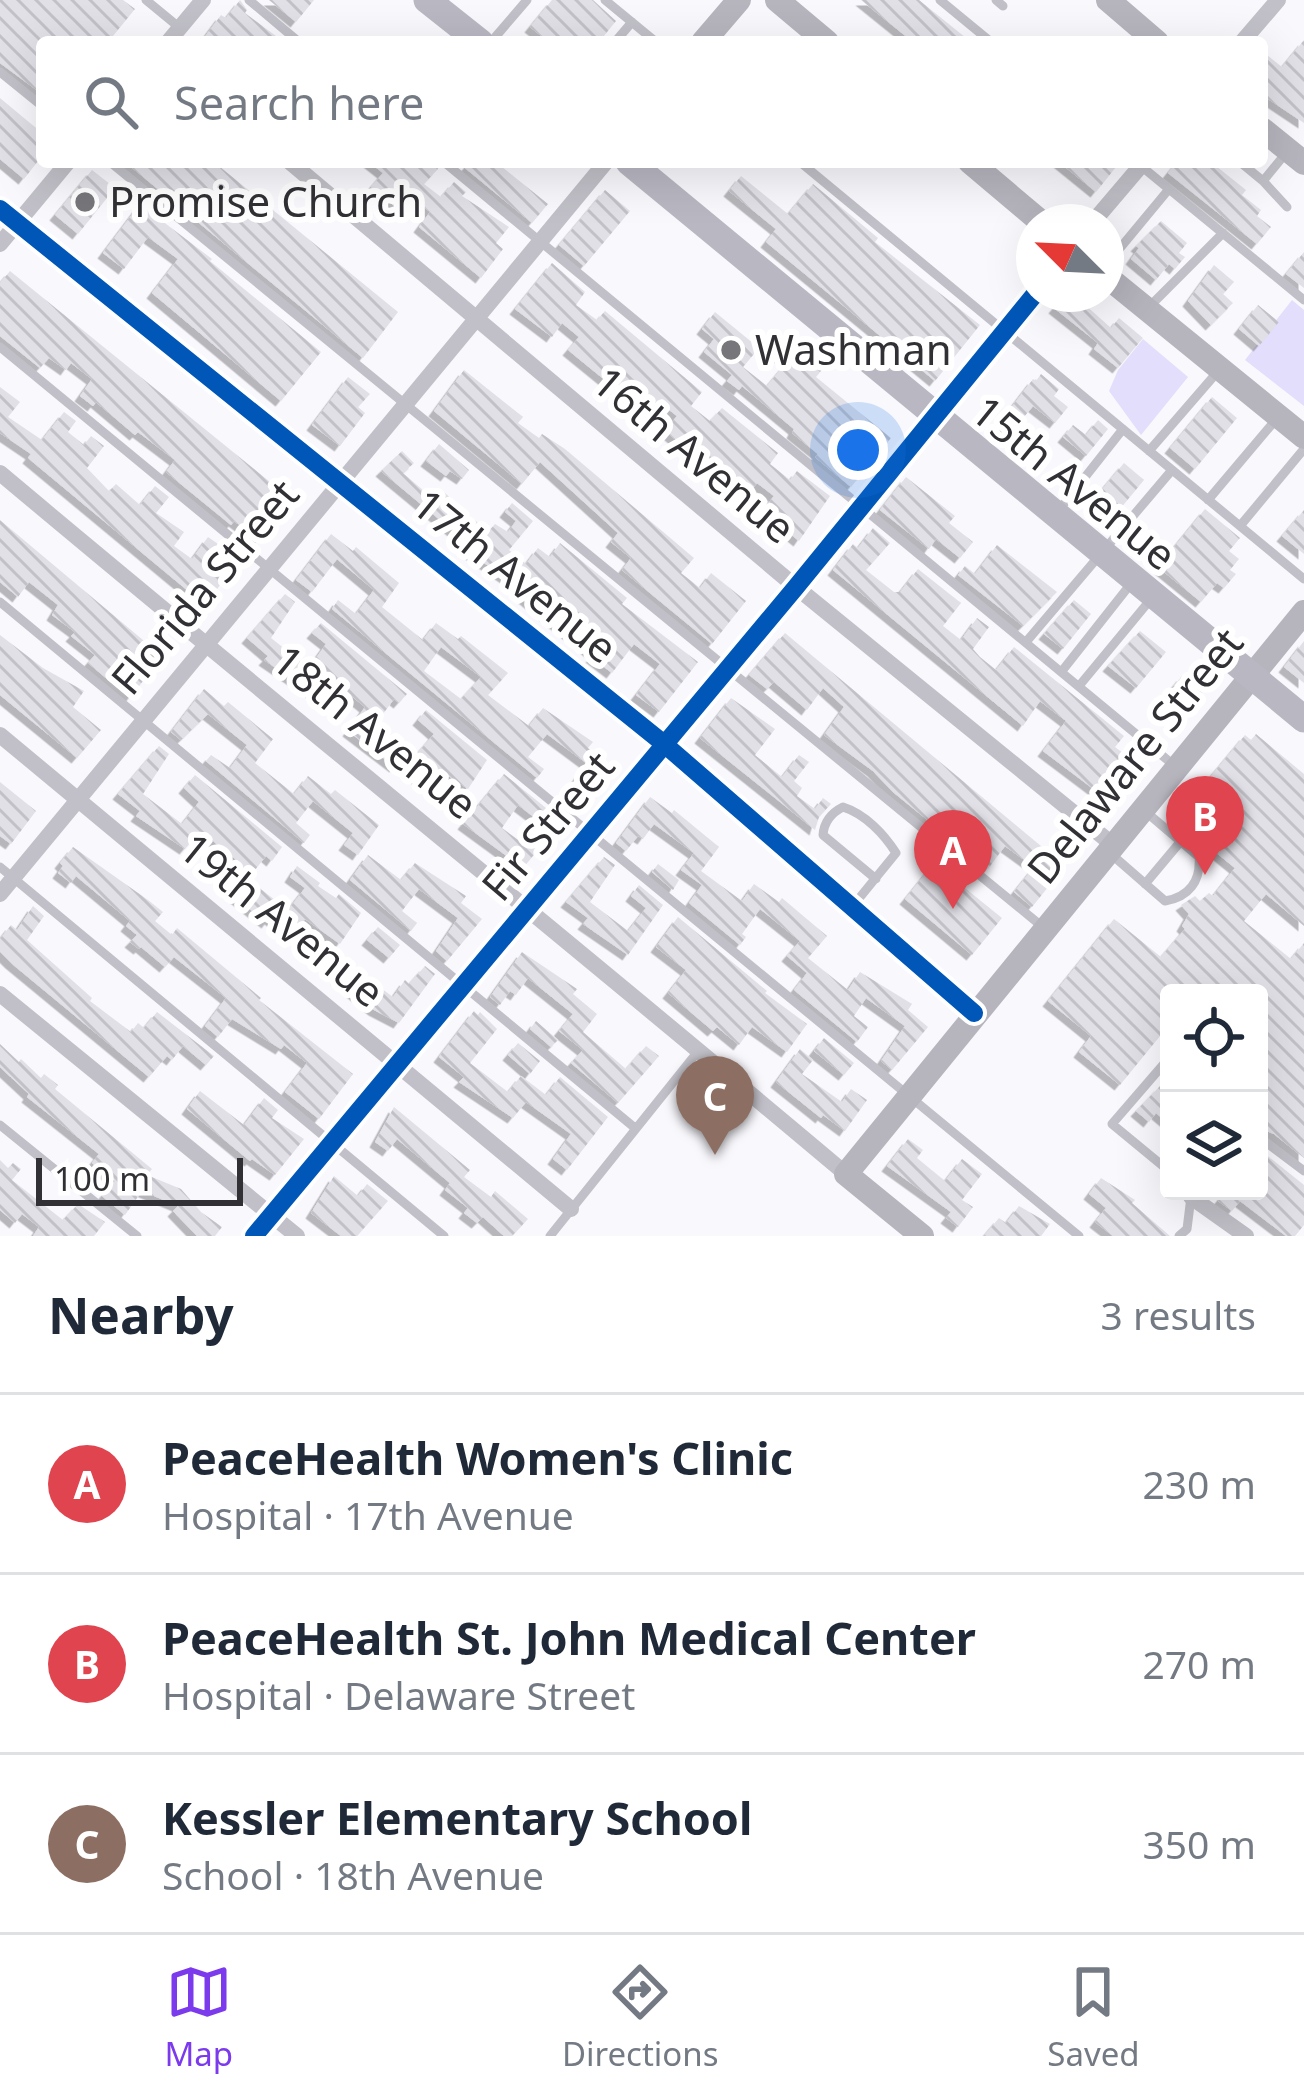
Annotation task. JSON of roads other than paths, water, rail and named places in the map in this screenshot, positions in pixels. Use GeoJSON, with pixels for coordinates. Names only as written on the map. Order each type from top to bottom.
{"type":"FeatureCollection","features":[{"type":"Feature","properties":{"kind":"main road"},"geometry":{"type":"LineString","coordinates":[[438,3],[474,36]]}},
{"type":"Feature","properties":{"kind":"main road","name":"15th Avenue"},"geometry":{"type":"LineString","coordinates":[[636,168],[1304,719]]}},
{"type":"Feature","properties":{"kind":"street"},"geometry":{"type":"LineString","coordinates":[[174,35],[203,0]]}},
{"type":"Feature","properties":{"kind":"street"},"geometry":{"type":"LineString","coordinates":[[709,36],[739,0]]}},
{"type":"Feature","properties":{"kind":"street"},"geometry":{"type":"LineString","coordinates":[[777,0],[819,36]]}},
{"type":"Feature","properties":{"kind":"street"},"geometry":{"type":"LineString","coordinates":[[1108,0],[1150,36]]}},
{"type":"Feature","properties":{"kind":"street"},"geometry":{"type":"LineString","coordinates":[[1247,36],[1278,0]]}},
{"type":"Feature","properties":{"kind":"street"},"geometry":{"type":"LineString","coordinates":[[1268,134],[1296,157]]}},
{"type":"Feature","properties":{"kind":"street"},"geometry":{"type":"LineString","coordinates":[[0,244],[63,168]]}},
{"type":"Feature","properties":{"kind":"street","name":"16th Avenue"},"geometry":{"type":"LineString","coordinates":[[297,168],[1109,848]]}},
{"type":"Feature","properties":{"kind":"street","name":"Florida Street"},"geometry":{"type":"LineString","coordinates":[[0,894],[7,872],[144,722],[601,168]]}},
{"type":"Feature","properties":{"kind":"street"},"geometry":{"type":"LineString","coordinates":[[977,168],[1020,204]]}},
{"type":"Feature","properties":{"kind":"street"},"geometry":{"type":"LineString","coordinates":[[1108,204],[1137,168]]}},
{"type":"Feature","properties":{"kind":"street","name":"17th Avenue"},"geometry":{"type":"LineString","coordinates":[[0,209],[663,743],[974,1013]]}},
{"type":"Feature","properties":{"kind":"street"},"geometry":{"type":"LineString","coordinates":[[1124,290],[1304,437]]}},
{"type":"Feature","properties":{"kind":"street","name":"Fir Street"},"geometry":{"type":"LineString","coordinates":[[254,1236],[1020,312]]}},
{"type":"Feature","properties":{"kind":"street","name":"18th Avenue"},"geometry":{"type":"LineString","coordinates":[[0,473],[922,1236]]}},
{"type":"Feature","properties":{"kind":"street","name":"Delaware Street"},"geometry":{"type":"LineString","coordinates":[[846,1174],[1304,612]]}},
{"type":"Feature","properties":{"kind":"street","name":"19th Avenue"},"geometry":{"type":"LineString","coordinates":[[0,735],[400,1063],[571,1210]]}},
{"type":"Feature","properties":{"kind":"street"},"geometry":{"type":"LineString","coordinates":[[0,994],[297,1236]]}},
{"type":"Feature","properties":{"kind":"street"},"geometry":{"type":"LineString","coordinates":[[1196,1200],[1246,1236]]}},
{"type":"Feature","properties":{"kind":"lane"},"geometry":{"type":"LineString","coordinates":[[249,0],[292,36]]}},
{"type":"Feature","properties":{"kind":"lane"},"geometry":{"type":"LineString","coordinates":[[496,36],[527,0]]}},
{"type":"Feature","properties":{"kind":"lane"},"geometry":{"type":"LineString","coordinates":[[605,0],[649,36]]}},
{"type":"Feature","properties":{"kind":"lane"},"geometry":{"type":"LineString","coordinates":[[940,0],[984,36]]}},
{"type":"Feature","properties":{"kind":"lane"},"geometry":{"type":"LineString","coordinates":[[148,1],[174,35]]}},
{"type":"Feature","properties":{"kind":"lane"},"geometry":{"type":"LineString","coordinates":[[620,36],[632,22]]}},
{"type":"Feature","properties":{"kind":"lane"},"geometry":{"type":"LineString","coordinates":[[0,72],[36,101]]}},
{"type":"Feature","properties":{"kind":"lane"},"geometry":{"type":"LineString","coordinates":[[1263,181],[1296,157]]}},
{"type":"Feature","properties":{"kind":"lane"},"geometry":{"type":"LineString","coordinates":[[117,168],[1044,928]]}},
{"type":"Feature","properties":{"kind":"lane"},"geometry":{"type":"LineString","coordinates":[[451,168],[1176,767]]}},
{"type":"Feature","properties":{"kind":"lane"},"geometry":{"type":"LineString","coordinates":[[807,168],[1304,579]]}},
{"type":"Feature","properties":{"kind":"lane"},"geometry":{"type":"LineString","coordinates":[[1146,168],[1304,300]]}},
{"type":"Feature","properties":{"kind":"lane"},"geometry":{"type":"LineString","coordinates":[[1247,168],[1287,207]]}},
{"type":"Feature","properties":{"kind":"lane"},"geometry":{"type":"LineString","coordinates":[[1124,243],[1169,189]]}},
{"type":"Feature","properties":{"kind":"lane"},"geometry":{"type":"LineString","coordinates":[[1147,309],[1223,233]]}},
{"type":"Feature","properties":{"kind":"lane"},"geometry":{"type":"LineString","coordinates":[[0,347],[1079,1236]]}},
{"type":"Feature","properties":{"kind":"lane"},"geometry":{"type":"LineString","coordinates":[[1149,451],[1220,369]]}},
{"type":"Feature","properties":{"kind":"lane"},"geometry":{"type":"LineString","coordinates":[[1208,500],[1278,416]]}},
{"type":"Feature","properties":{"kind":"lane"},"geometry":{"type":"LineString","coordinates":[[1055,514],[1123,429]]}},
{"type":"Feature","properties":{"kind":"lane"},"geometry":{"type":"LineString","coordinates":[[1240,526],[1304,449]]}},
{"type":"Feature","properties":{"kind":"lane"},"geometry":{"type":"LineString","coordinates":[[1026,642],[1172,470]]}},
{"type":"Feature","properties":{"kind":"lane"},"geometry":{"type":"LineString","coordinates":[[1062,671],[1144,587]]}},
{"type":"Feature","properties":{"kind":"lane"},"geometry":{"type":"LineString","coordinates":[[1079,686],[1144,587]]}},
{"type":"Feature","properties":{"kind":"lane"},"geometry":{"type":"LineString","coordinates":[[0,602],[635,1128]]}},
{"type":"Feature","properties":{"kind":"lane"},"geometry":{"type":"LineString","coordinates":[[852,907],[876,879],[896,854],[886,837],[854,810],[843,807],[824,825],[823,835],[876,879]]}},
{"type":"Feature","properties":{"kind":"lane"},"geometry":{"type":"LineString","coordinates":[[1109,848],[1165,901],[1185,895],[1192,887],[1199,857],[1142,808]]}},
{"type":"Feature","properties":{"kind":"lane"},"geometry":{"type":"LineString","coordinates":[[1145,884],[1208,820]]}},
{"type":"Feature","properties":{"kind":"lane"},"geometry":{"type":"LineString","coordinates":[[7,872],[444,1236]]}},
{"type":"Feature","properties":{"kind":"lane"},"geometry":{"type":"LineString","coordinates":[[550,1236],[699,1050]]}},
{"type":"Feature","properties":{"kind":"lane"},"geometry":{"type":"LineString","coordinates":[[1160,1072],[1112,1124],[1160,1164]]}},
{"type":"Feature","properties":{"kind":"lane"},"geometry":{"type":"LineString","coordinates":[[0,1125],[137,1236]]}},
{"type":"Feature","properties":{"kind":"lane"},"geometry":{"type":"LineString","coordinates":[[1268,1144],[1304,1171]]}},
{"type":"Feature","properties":{"kind":"lane"},"geometry":{"type":"LineString","coordinates":[[1179,1236],[1187,1228],[1188,1200]]}},
{"type":"Feature","properties":{"kind":"place","name":"Promise Church"},"geometry":{"type":"Point","coordinates":[85,202]}},
{"type":"Feature","properties":{"kind":"place","name":"Washman"},"geometry":{"type":"Point","coordinates":[731,350]}},
{"type":"Feature","properties":{"kind":"place","name":"PeaceHealth St. John Medical Center"},"geometry":{"type":"Point","coordinates":[1205,875]}},
{"type":"Feature","properties":{"kind":"place","name":"PeaceHealth Women's Clinic"},"geometry":{"type":"Point","coordinates":[953,909]}},
{"type":"Feature","properties":{"kind":"place","name":"Kessler Elementary School"},"geometry":{"type":"Point","coordinates":[715,1155]}}]}
